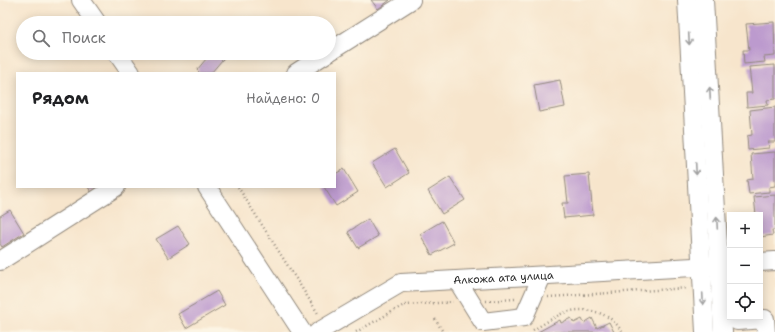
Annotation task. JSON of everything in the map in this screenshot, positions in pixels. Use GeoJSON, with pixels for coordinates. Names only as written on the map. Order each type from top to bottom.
{"type":"FeatureCollection","features":[{"type":"Feature","properties":{"kind":"street"},"geometry":{"type":"LineString","coordinates":[[81,0],[92,16]]}},
{"type":"Feature","properties":{"kind":"street"},"geometry":{"type":"LineString","coordinates":[[336,47],[411,0]]}},
{"type":"Feature","properties":{"kind":"street"},"geometry":{"type":"LineString","coordinates":[[687,0],[705,332]]}},
{"type":"Feature","properties":{"kind":"street"},"geometry":{"type":"LineString","coordinates":[[704,0],[730,326],[765,319],[766,332]]}},
{"type":"Feature","properties":{"kind":"street"},"geometry":{"type":"LineString","coordinates":[[122,60],[130,72]]}},
{"type":"Feature","properties":{"kind":"street"},"geometry":{"type":"LineString","coordinates":[[298,72],[316,60]]}},
{"type":"Feature","properties":{"kind":"street"},"geometry":{"type":"LineString","coordinates":[[0,261],[114,188]]}},
{"type":"Feature","properties":{"kind":"street"},"geometry":{"type":"LineString","coordinates":[[208,188],[302,332]]}},
{"type":"Feature","properties":{"kind":"street"},"geometry":{"type":"LineString","coordinates":[[763,262],[775,261]]}},
{"type":"Feature","properties":{"kind":"street","name":"Алкожа ата улица"},"geometry":{"type":"LineString","coordinates":[[322,329],[401,284],[725,265]]}},
{"type":"Feature","properties":{"kind":"street"},"geometry":{"type":"LineString","coordinates":[[457,280],[483,322],[524,317],[542,276]]}},
{"type":"Feature","properties":{"kind":"path"},"geometry":{"type":"LineString","coordinates":[[239,188],[322,329]]}},
{"type":"Feature","properties":{"kind":"path"},"geometry":{"type":"LineString","coordinates":[[530,332],[562,314],[583,310],[604,314],[619,326],[622,332]]}},
{"type":"Feature","properties":{"kind":"path"},"geometry":{"type":"LineString","coordinates":[[435,319],[443,332]]}},
{"type":"Feature","properties":{"kind":"building"},"geometry":{"type":"Polygon","coordinates":[[[371,0],[390,0],[378,9],[371,0]]]}},
{"type":"Feature","properties":{"kind":"building"},"geometry":{"type":"Polygon","coordinates":[[[774,22],[775,56],[764,57],[765,62],[744,64],[743,50],[749,50],[746,24],[774,22]]]}},
{"type":"Feature","properties":{"kind":"building"},"geometry":{"type":"Polygon","coordinates":[[[205,60],[222,60],[212,72],[199,72],[197,70],[205,60]]]}},
{"type":"Feature","properties":{"kind":"building"},"geometry":{"type":"Polygon","coordinates":[[[775,65],[775,99],[767,100],[768,105],[747,107],[746,93],[752,93],[749,67],[775,65]]]}},
{"type":"Feature","properties":{"kind":"building"},"geometry":{"type":"Polygon","coordinates":[[[560,80],[565,107],[539,112],[534,85],[560,80]]]}},
{"type":"Feature","properties":{"kind":"building"},"geometry":{"type":"Polygon","coordinates":[[[775,107],[775,142],[768,142],[769,148],[748,150],[747,136],[752,135],[750,110],[775,107]]]}},
{"type":"Feature","properties":{"kind":"building"},"geometry":{"type":"Polygon","coordinates":[[[395,149],[409,173],[387,187],[372,163],[395,149]]]}},
{"type":"Feature","properties":{"kind":"building"},"geometry":{"type":"Polygon","coordinates":[[[775,152],[775,186],[769,187],[769,192],[749,194],[747,180],[753,179],[751,154],[775,152]]]}},
{"type":"Feature","properties":{"kind":"building"},"geometry":{"type":"Polygon","coordinates":[[[344,169],[358,192],[336,206],[325,188],[336,188],[336,173],[344,169]]]}},
{"type":"Feature","properties":{"kind":"building"},"geometry":{"type":"Polygon","coordinates":[[[589,174],[593,215],[564,218],[562,203],[568,203],[565,176],[589,174]]]}},
{"type":"Feature","properties":{"kind":"building"},"geometry":{"type":"Polygon","coordinates":[[[450,177],[465,200],[442,214],[428,191],[450,177]]]}},
{"type":"Feature","properties":{"kind":"building"},"geometry":{"type":"Polygon","coordinates":[[[89,188],[97,188],[91,192],[89,188]]]}},
{"type":"Feature","properties":{"kind":"building"},"geometry":{"type":"Polygon","coordinates":[[[775,195],[775,230],[772,230],[773,235],[763,237],[763,212],[756,212],[754,197],[775,195]]]}},
{"type":"Feature","properties":{"kind":"building"},"geometry":{"type":"Polygon","coordinates":[[[10,210],[24,233],[2,247],[0,244],[0,216],[10,210]]]}},
{"type":"Feature","properties":{"kind":"building"},"geometry":{"type":"Polygon","coordinates":[[[368,219],[378,236],[358,248],[348,232],[368,219]]]}},
{"type":"Feature","properties":{"kind":"building"},"geometry":{"type":"Polygon","coordinates":[[[442,221],[454,243],[432,255],[420,234],[442,221]]]}},
{"type":"Feature","properties":{"kind":"building"},"geometry":{"type":"Polygon","coordinates":[[[178,226],[190,244],[168,258],[156,239],[178,226]]]}},
{"type":"Feature","properties":{"kind":"building"},"geometry":{"type":"Polygon","coordinates":[[[217,291],[225,305],[186,328],[178,314],[217,291]]]}},
{"type":"Feature","properties":{"kind":"building"},"geometry":{"type":"Polygon","coordinates":[[[571,318],[574,323],[582,319],[584,323],[592,318],[597,328],[609,322],[614,332],[538,332],[560,320],[561,323],[571,318]]]}}]}
